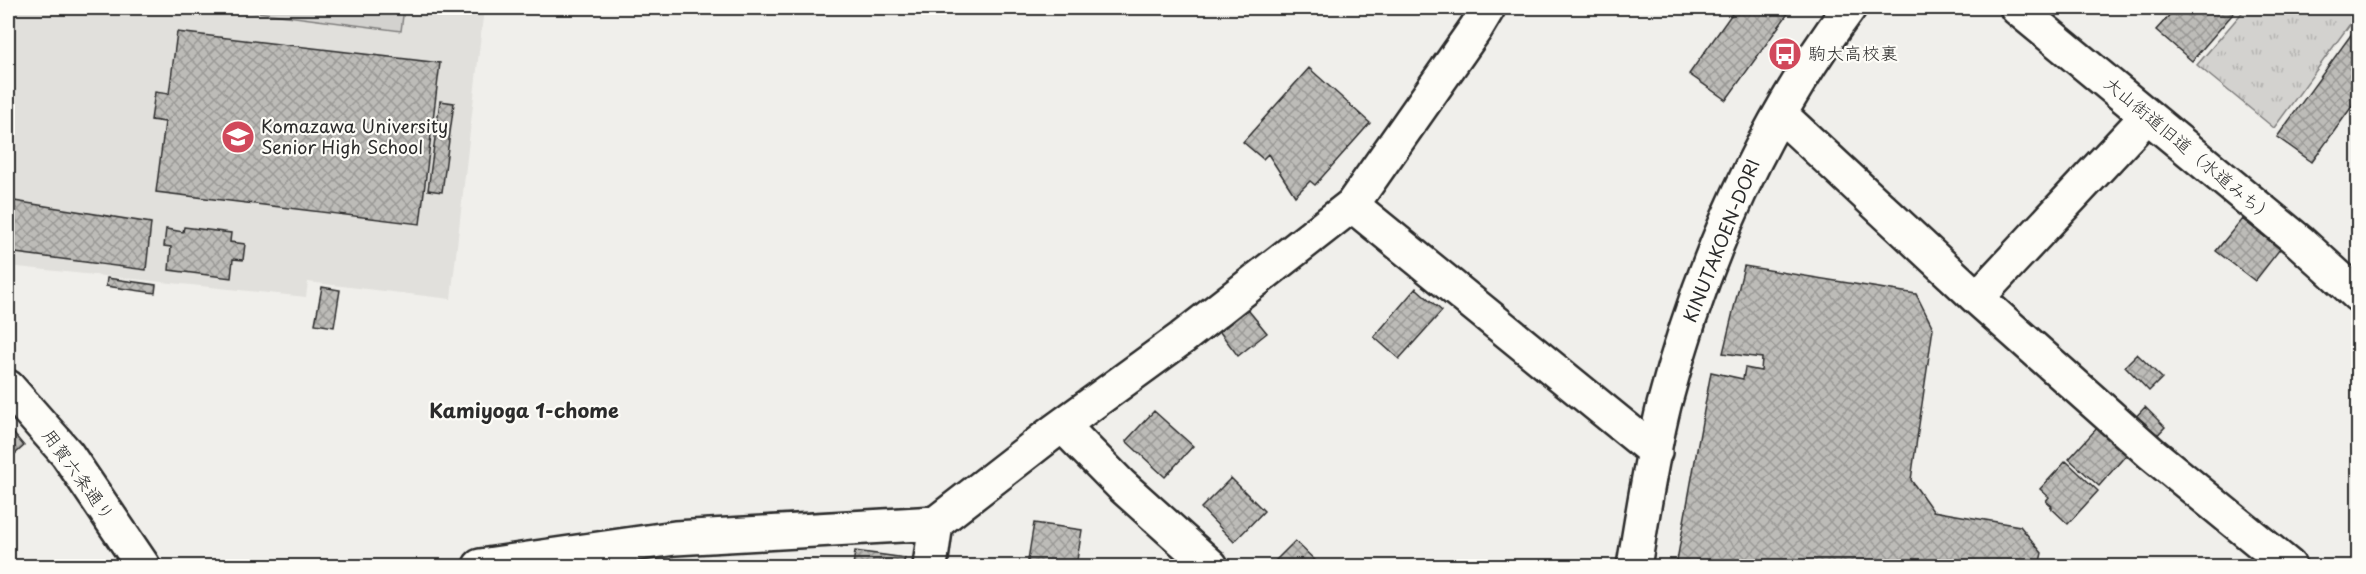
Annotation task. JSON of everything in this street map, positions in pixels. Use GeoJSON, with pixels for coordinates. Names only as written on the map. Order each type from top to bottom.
{"type":"FeatureCollection","features":[{"type":"Feature","properties":{"kind":"street"},"geometry":{"type":"LineString","coordinates":[[480,567],[675,538],[936,523],[1182,338],[1352,206],[1488,8]]}},
{"type":"Feature","properties":{"kind":"street","name":"KINUTAKOEN-DORI"},"geometry":{"type":"LineString","coordinates":[[1634,567],[1654,452],[1676,364],[1704,278],[1739,194],[1780,114],[1814,58],[1849,8]]}},
{"type":"Feature","properties":{"kind":"street","name":"大山街道旧道（水道みち）"},"geometry":{"type":"LineString","coordinates":[[2018,8],[2300,242],[2358,295]]}},
{"type":"Feature","properties":{"kind":"street"},"geometry":{"type":"LineString","coordinates":[[1780,114],[1977,298],[2151,453],[2289,567]]}},
{"type":"Feature","properties":{"kind":"street"},"geometry":{"type":"LineString","coordinates":[[1977,298],[2147,116]]}},
{"type":"Feature","properties":{"kind":"street"},"geometry":{"type":"LineString","coordinates":[[1352,206],[1654,452]]}},
{"type":"Feature","properties":{"kind":"street","name":"用賀六条通り"},"geometry":{"type":"LineString","coordinates":[[8,387],[67,454],[143,567]]}},
{"type":"Feature","properties":{"kind":"street"},"geometry":{"type":"LineString","coordinates":[[1063,426],[1122,486],[1210,567]]}},
{"type":"Feature","properties":{"kind":"street"},"geometry":{"type":"LineString","coordinates":[[930,567],[936,523]]}},
{"type":"Feature","properties":{"kind":"shaded area","name":"Komazawa University Senior High School"},"geometry":{"type":"Polygon","coordinates":[[[8,8],[484,8],[451,299],[308,282],[306,297],[8,266],[8,8]]]}},
{"type":"Feature","properties":{"kind":"green space"},"geometry":{"type":"Polygon","coordinates":[[[227,8],[404,8],[401,31],[227,8]]]}},
{"type":"Feature","properties":{"kind":"green space"},"geometry":{"type":"Polygon","coordinates":[[[2246,8],[2358,8],[2358,13],[2274,128],[2197,65],[2246,8]]]}},
{"type":"Feature","properties":{"kind":"building"},"geometry":{"type":"Polygon","coordinates":[[[1736,8],[1792,8],[1726,100],[1689,74],[1736,8]]]}},
{"type":"Feature","properties":{"kind":"building"},"geometry":{"type":"Polygon","coordinates":[[[2176,8],[2238,8],[2192,61],[2156,30],[2176,8]]]}},
{"type":"Feature","properties":{"kind":"building"},"geometry":{"type":"Polygon","coordinates":[[[2358,25],[2358,98],[2312,162],[2277,137],[2358,25]]]}},
{"type":"Feature","properties":{"kind":"building"},"geometry":{"type":"Polygon","coordinates":[[[177,32],[440,63],[420,224],[156,192],[165,122],[151,120],[155,92],[169,94],[177,32]]]}},
{"type":"Feature","properties":{"kind":"building"},"geometry":{"type":"Polygon","coordinates":[[[1309,68],[1370,123],[1315,185],[1310,181],[1295,196],[1268,154],[1263,159],[1243,142],[1309,68]]]}},
{"type":"Feature","properties":{"kind":"building"},"geometry":{"type":"Polygon","coordinates":[[[440,101],[454,103],[442,192],[428,190],[440,101]]]}},
{"type":"Feature","properties":{"kind":"building"},"geometry":{"type":"Polygon","coordinates":[[[8,200],[151,223],[146,270],[8,252],[8,200]]]}},
{"type":"Feature","properties":{"kind":"building"},"geometry":{"type":"Polygon","coordinates":[[[2242,219],[2280,249],[2255,281],[2216,251],[2242,219]]]}},
{"type":"Feature","properties":{"kind":"building"},"geometry":{"type":"Polygon","coordinates":[[[184,227],[231,233],[230,242],[245,244],[243,260],[233,259],[231,278],[169,270],[171,247],[164,246],[166,229],[183,232],[184,227]]]}},
{"type":"Feature","properties":{"kind":"building"},"geometry":{"type":"Polygon","coordinates":[[[1744,266],[1916,294],[1933,328],[1911,480],[1933,511],[2020,526],[2042,553],[2039,566],[1676,566],[1711,372],[1743,379],[1745,368],[1761,371],[1762,358],[1723,353],[1744,266]]]}},
{"type":"Feature","properties":{"kind":"building"},"geometry":{"type":"Polygon","coordinates":[[[107,278],[156,285],[155,293],[106,286],[107,278]]]}},
{"type":"Feature","properties":{"kind":"building"},"geometry":{"type":"Polygon","coordinates":[[[322,287],[340,290],[334,327],[315,324],[322,287]]]}},
{"type":"Feature","properties":{"kind":"building"},"geometry":{"type":"Polygon","coordinates":[[[1416,288],[1442,311],[1399,359],[1374,337],[1416,288]]]}},
{"type":"Feature","properties":{"kind":"building"},"geometry":{"type":"Polygon","coordinates":[[[1244,305],[1267,333],[1238,356],[1216,327],[1244,305]]]}},
{"type":"Feature","properties":{"kind":"building"},"geometry":{"type":"Polygon","coordinates":[[[2137,354],[2162,378],[2149,391],[2125,366],[2137,354]]]}},
{"type":"Feature","properties":{"kind":"building"},"geometry":{"type":"Polygon","coordinates":[[[2145,407],[2165,427],[2153,440],[2132,421],[2145,407]]]}},
{"type":"Feature","properties":{"kind":"building"},"geometry":{"type":"Polygon","coordinates":[[[1154,411],[1193,446],[1165,477],[1126,441],[1154,411]]]}},
{"type":"Feature","properties":{"kind":"building"},"geometry":{"type":"Polygon","coordinates":[[[8,427],[24,446],[8,460],[8,427]]]}},
{"type":"Feature","properties":{"kind":"building"},"geometry":{"type":"Polygon","coordinates":[[[2098,427],[2127,454],[2099,486],[2069,459],[2098,427]]]}},
{"type":"Feature","properties":{"kind":"building"},"geometry":{"type":"Polygon","coordinates":[[[2066,461],[2098,491],[2068,524],[2050,507],[2052,506],[2046,501],[2049,497],[2040,489],[2066,461]]]}},
{"type":"Feature","properties":{"kind":"building"},"geometry":{"type":"Polygon","coordinates":[[[1231,478],[1264,511],[1234,542],[1201,508],[1231,478]]]}},
{"type":"Feature","properties":{"kind":"building"},"geometry":{"type":"Polygon","coordinates":[[[1034,523],[1082,530],[1076,566],[1027,566],[1034,523]]]}},
{"type":"Feature","properties":{"kind":"building"},"geometry":{"type":"Polygon","coordinates":[[[1295,541],[1321,566],[1270,566],[1295,541]]]}},
{"type":"Feature","properties":{"kind":"building"},"geometry":{"type":"Polygon","coordinates":[[[855,551],[905,558],[903,566],[853,566],[855,551]]]}},
{"type":"Feature","properties":{"kind":"place","name":"駒大高校裏"},"geometry":{"type":"Point","coordinates":[1785,54]}},
{"type":"Feature","properties":{"kind":"place","name":"Komazawa University Senior High School"},"geometry":{"type":"Point","coordinates":[238,137]}},
{"type":"Feature","properties":{"kind":"district","name":"Kamiyoga 1-chome"},"geometry":{"type":"Point","coordinates":[524,411]}}]}
